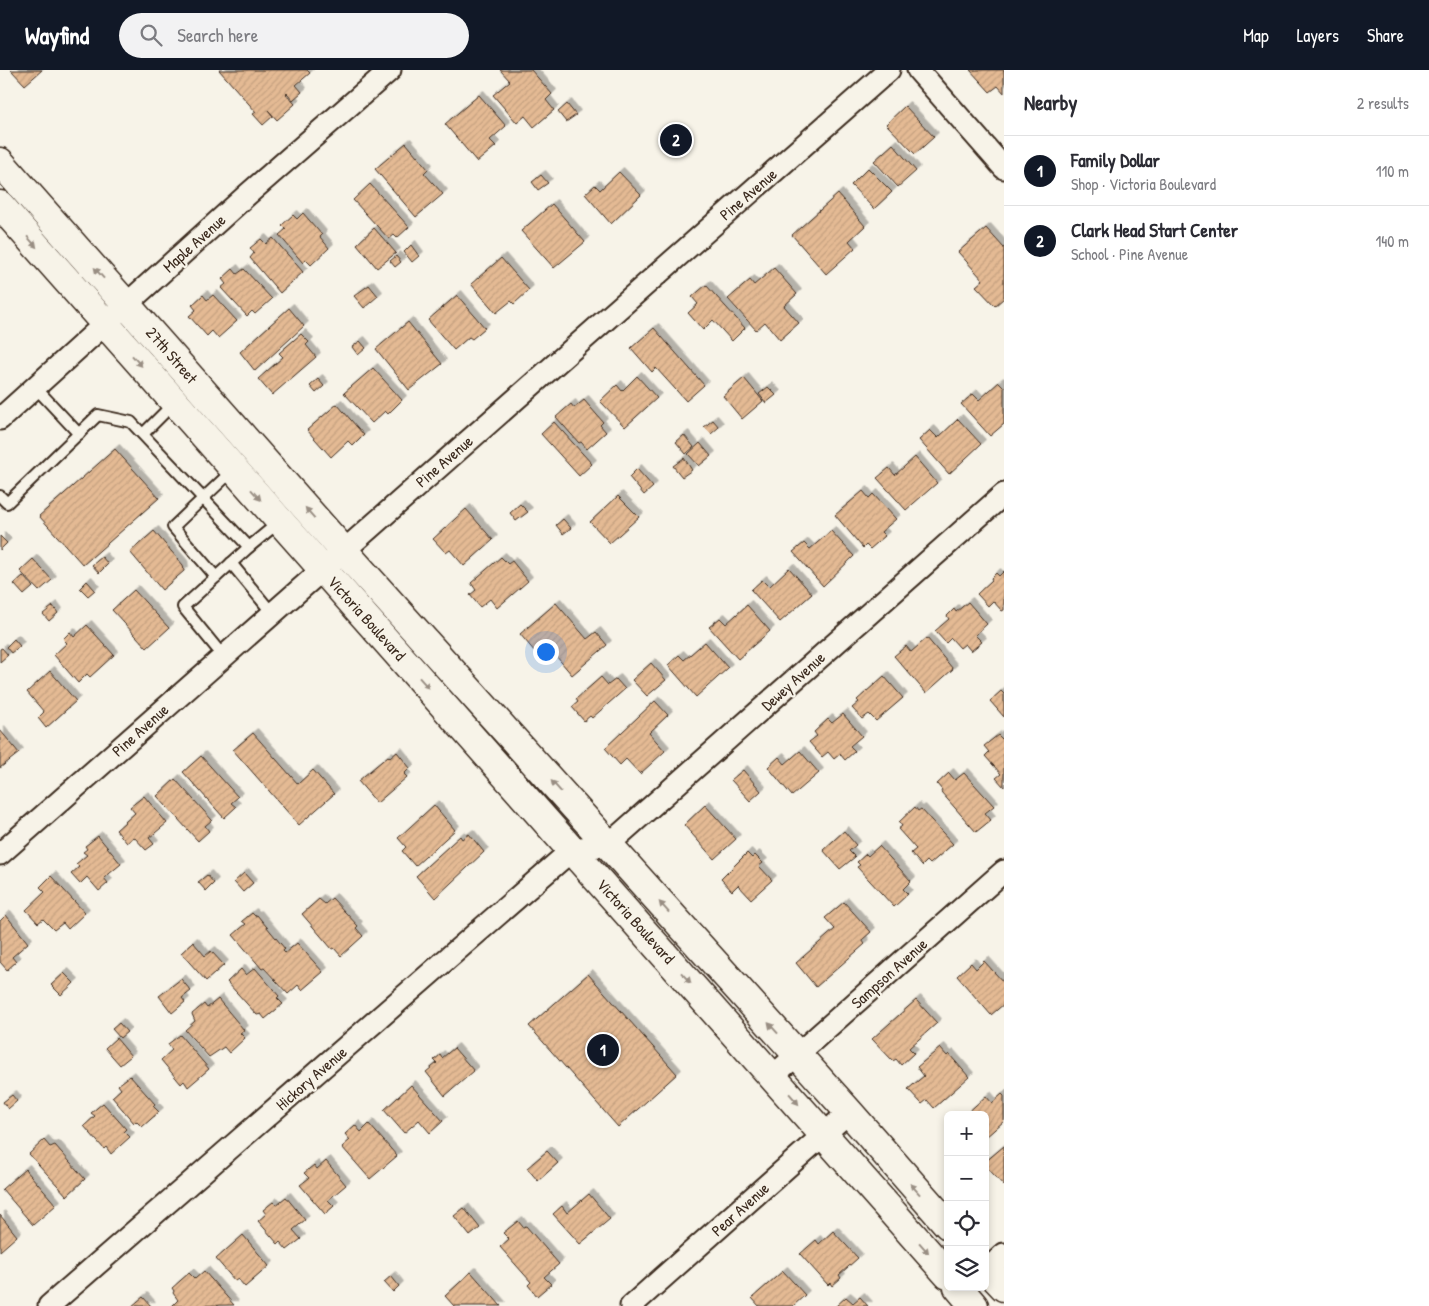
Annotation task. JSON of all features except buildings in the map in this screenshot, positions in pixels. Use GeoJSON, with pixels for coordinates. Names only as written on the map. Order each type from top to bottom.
{"type":"FeatureCollection","features":[{"type":"Feature","properties":{"kind":"main road","name":"27th Street"},"geometry":{"type":"LineString","coordinates":[[0,162],[342,550]]}},
{"type":"Feature","properties":{"kind":"main road","name":"27th Street"},"geometry":{"type":"LineString","coordinates":[[0,205],[322,568]]}},
{"type":"Feature","properties":{"kind":"main road","name":"Victoria Boulevard"},"geometry":{"type":"LineString","coordinates":[[342,550],[798,1055],[944,1220]]}},
{"type":"Feature","properties":{"kind":"main road","name":"Victoria Boulevard"},"geometry":{"type":"LineString","coordinates":[[322,568],[774,1076],[944,1270]]}},
{"type":"Feature","properties":{"kind":"main road"},"geometry":{"type":"LineString","coordinates":[[961,1291],[974,1306]]}},
{"type":"Feature","properties":{"kind":"street","name":"Maple Avenue"},"geometry":{"type":"LineString","coordinates":[[0,419],[126,304],[390,70]]}},
{"type":"Feature","properties":{"kind":"street","name":"Pine Avenue"},"geometry":{"type":"LineString","coordinates":[[0,854],[342,550],[889,70]]}},
{"type":"Feature","properties":{"kind":"street"},"geometry":{"type":"LineString","coordinates":[[918,70],[1004,168]]}},
{"type":"Feature","properties":{"kind":"street","name":"Dewey Avenue"},"geometry":{"type":"LineString","coordinates":[[608,845],[1004,494]]}},
{"type":"Feature","properties":{"kind":"street"},"geometry":{"type":"LineString","coordinates":[[573,850],[608,845]]}},
{"type":"Feature","properties":{"kind":"street","name":"Hickory Avenue"},"geometry":{"type":"LineString","coordinates":[[49,1306],[573,850]]}},
{"type":"Feature","properties":{"kind":"street","name":"Sampson Avenue"},"geometry":{"type":"LineString","coordinates":[[774,1076],[1004,871]]}},
{"type":"Feature","properties":{"kind":"street","name":"Pear Avenue"},"geometry":{"type":"LineString","coordinates":[[631,1306],[849,1112]]}},
{"type":"Feature","properties":{"kind":"lane"},"geometry":{"type":"LineString","coordinates":[[35,387],[79,434]]}},
{"type":"Feature","properties":{"kind":"lane"},"geometry":{"type":"LineString","coordinates":[[143,434],[174,403]]}},
{"type":"Feature","properties":{"kind":"lane"},"geometry":{"type":"LineString","coordinates":[[0,496],[7,503],[98,416],[131,422],[249,547]]}},
{"type":"Feature","properties":{"kind":"lane"},"geometry":{"type":"LineString","coordinates":[[216,577],[173,527],[234,469]]}},
{"type":"Feature","properties":{"kind":"lane"},"geometry":{"type":"LineString","coordinates":[[223,656],[183,607],[280,521]]}},
{"type":"Feature","properties":{"kind":"lane"},"geometry":{"type":"LineString","coordinates":[[231,563],[272,613]]}},
{"type":"Feature","properties":{"kind":"place","name":"Clark Head Start Center"},"geometry":{"type":"Point","coordinates":[676,140]}},
{"type":"Feature","properties":{"kind":"place","name":"Family Dollar"},"geometry":{"type":"Point","coordinates":[603,1050]}}]}
